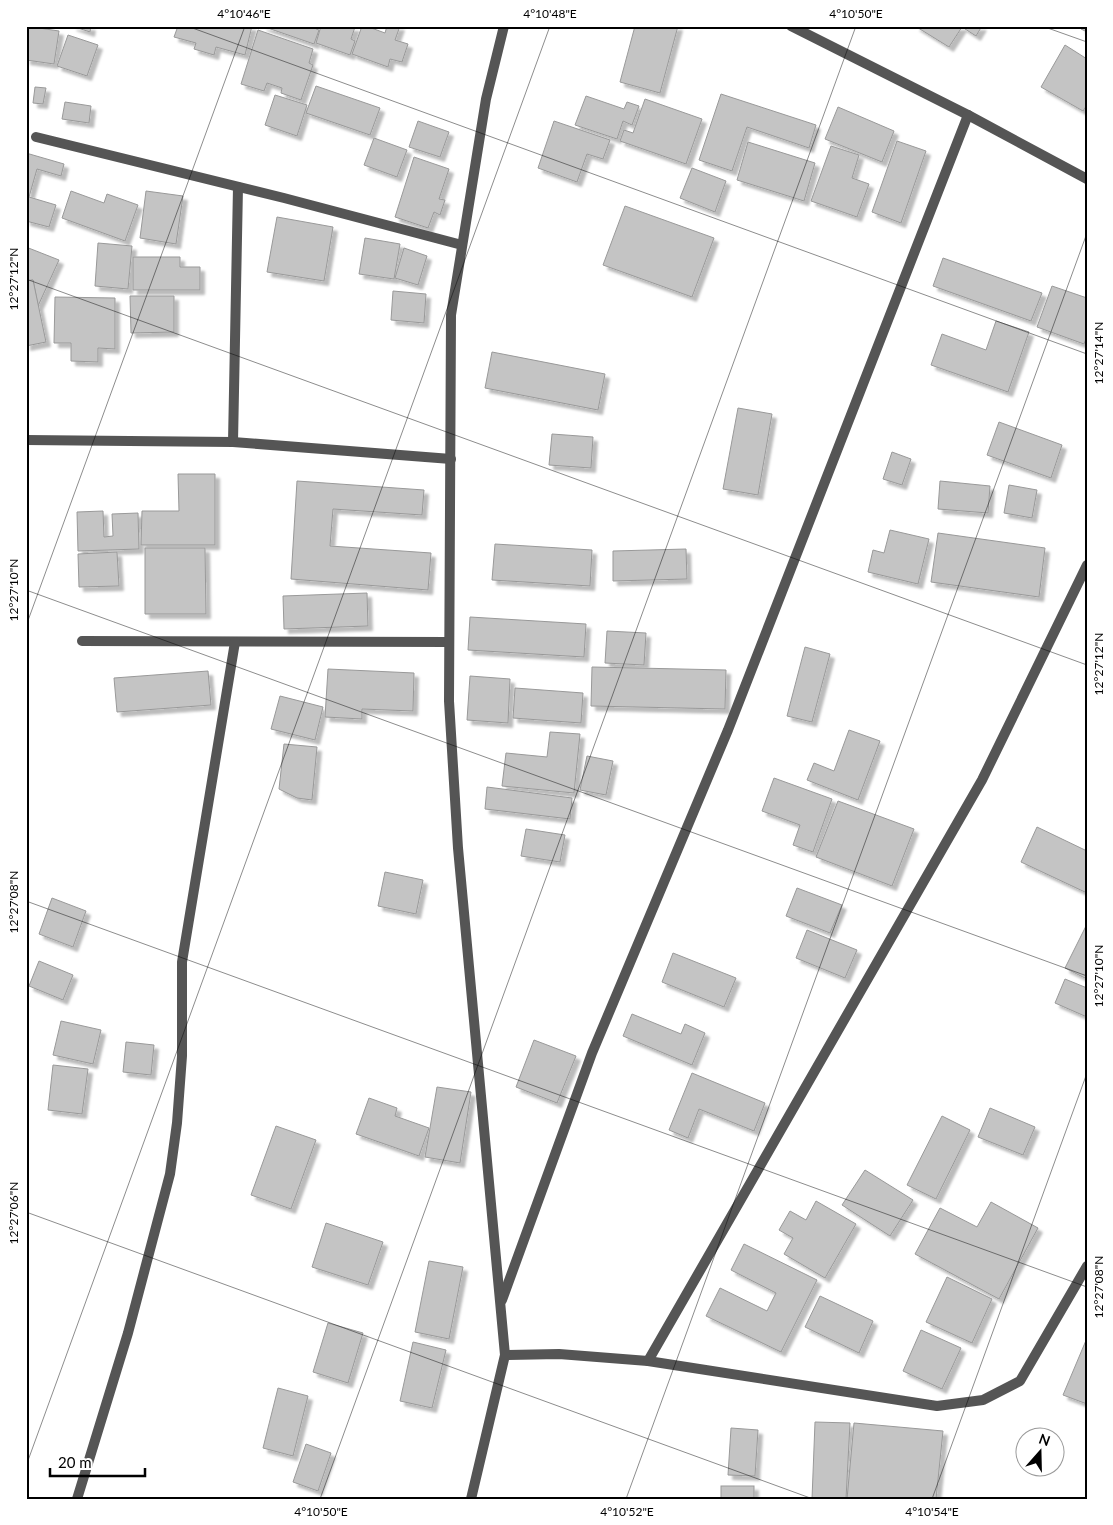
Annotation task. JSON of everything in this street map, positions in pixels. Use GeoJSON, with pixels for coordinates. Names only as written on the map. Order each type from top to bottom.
{"type":"FeatureCollection","features":[{"type":"Feature","properties":{"kind":"street"},"geometry":{"type":"LineString","coordinates":[[472,1499],[505,1355],[458,848],[449,701],[451,315],[486,98],[504,26]]}},
{"type":"Feature","properties":{"kind":"street"},"geometry":{"type":"LineString","coordinates":[[791,26],[968,115],[1087,179]]}},
{"type":"Feature","properties":{"kind":"street"},"geometry":{"type":"LineString","coordinates":[[500,1304],[592,1053],[728,730],[968,115]]}},
{"type":"Feature","properties":{"kind":"street"},"geometry":{"type":"LineString","coordinates":[[36,137],[462,245]]}},
{"type":"Feature","properties":{"kind":"street"},"geometry":{"type":"LineString","coordinates":[[233,442],[238,187]]}},
{"type":"Feature","properties":{"kind":"street"},"geometry":{"type":"LineString","coordinates":[[26,440],[233,442],[451,459]]}},
{"type":"Feature","properties":{"kind":"street"},"geometry":{"type":"LineString","coordinates":[[648,1361],[982,780],[1087,565]]}},
{"type":"Feature","properties":{"kind":"street"},"geometry":{"type":"LineString","coordinates":[[82,641],[449,642]]}},
{"type":"Feature","properties":{"kind":"street"},"geometry":{"type":"LineString","coordinates":[[77,1499],[128,1333],[170,1174],[177,1123],[182,1056],[182,962],[236,642]]}},
{"type":"Feature","properties":{"kind":"street"},"geometry":{"type":"LineString","coordinates":[[505,1355],[559,1354],[648,1361],[937,1406],[984,1400],[1020,1381],[1087,1266]]}},
{"type":"Feature","properties":{"kind":"building"},"geometry":{"type":"Polygon","coordinates":[[[26,26],[59,31],[54,64],[26,60],[26,26]]]}},
{"type":"Feature","properties":{"kind":"building"},"geometry":{"type":"Polygon","coordinates":[[[72,26],[91,26],[90,32],[72,26]]]}},
{"type":"Feature","properties":{"kind":"building"},"geometry":{"type":"Polygon","coordinates":[[[178,26],[252,26],[245,55],[216,47],[214,55],[194,49],[196,43],[174,37],[178,26]]]}},
{"type":"Feature","properties":{"kind":"building"},"geometry":{"type":"Polygon","coordinates":[[[262,26],[317,26],[316,29],[319,30],[314,44],[262,26]]]}},
{"type":"Feature","properties":{"kind":"building"},"geometry":{"type":"Polygon","coordinates":[[[321,26],[355,27],[351,39],[355,41],[350,55],[316,43],[321,26]]]}},
{"type":"Feature","properties":{"kind":"building"},"geometry":{"type":"Polygon","coordinates":[[[362,26],[385,33],[387,26],[400,26],[395,40],[408,44],[402,62],[390,59],[388,67],[352,54],[362,26]]]}},
{"type":"Feature","properties":{"kind":"building"},"geometry":{"type":"Polygon","coordinates":[[[635,26],[678,26],[660,93],[620,82],[635,26]]]}},
{"type":"Feature","properties":{"kind":"building"},"geometry":{"type":"Polygon","coordinates":[[[915,26],[982,26],[976,36],[962,27],[949,47],[915,26]]]}},
{"type":"Feature","properties":{"kind":"building"},"geometry":{"type":"Polygon","coordinates":[[[1082,26],[1087,26],[1087,32],[1081,29],[1082,26]]]}},
{"type":"Feature","properties":{"kind":"building"},"geometry":{"type":"Polygon","coordinates":[[[258,30],[313,49],[309,63],[313,65],[301,100],[281,93],[282,88],[267,83],[264,91],[241,84],[258,30]]]}},
{"type":"Feature","properties":{"kind":"building"},"geometry":{"type":"Polygon","coordinates":[[[68,35],[98,45],[87,76],[57,66],[68,35]]]}},
{"type":"Feature","properties":{"kind":"building"},"geometry":{"type":"Polygon","coordinates":[[[1065,45],[1087,59],[1087,105],[1083,111],[1041,87],[1065,45]]]}},
{"type":"Feature","properties":{"kind":"building"},"geometry":{"type":"Polygon","coordinates":[[[316,86],[380,108],[370,135],[306,113],[316,86]]]}},
{"type":"Feature","properties":{"kind":"building"},"geometry":{"type":"Polygon","coordinates":[[[35,87],[46,88],[43,104],[33,103],[35,87]]]}},
{"type":"Feature","properties":{"kind":"building"},"geometry":{"type":"Polygon","coordinates":[[[721,94],[816,125],[809,148],[747,127],[732,171],[699,160],[721,94]]]}},
{"type":"Feature","properties":{"kind":"building"},"geometry":{"type":"Polygon","coordinates":[[[275,95],[307,105],[297,136],[265,125],[275,95]]]}},
{"type":"Feature","properties":{"kind":"building"},"geometry":{"type":"Polygon","coordinates":[[[586,96],[624,109],[627,102],[639,106],[632,125],[623,121],[617,139],[575,125],[586,96]]]}},
{"type":"Feature","properties":{"kind":"building"},"geometry":{"type":"Polygon","coordinates":[[[645,99],[702,119],[686,164],[620,141],[624,130],[633,133],[645,99]]]}},
{"type":"Feature","properties":{"kind":"building"},"geometry":{"type":"Polygon","coordinates":[[[65,102],[91,106],[89,123],[62,119],[65,102]]]}},
{"type":"Feature","properties":{"kind":"building"},"geometry":{"type":"Polygon","coordinates":[[[838,107],[894,131],[882,162],[825,139],[838,107]]]}},
{"type":"Feature","properties":{"kind":"building"},"geometry":{"type":"Polygon","coordinates":[[[418,121],[449,132],[440,157],[409,147],[418,121]]]}},
{"type":"Feature","properties":{"kind":"building"},"geometry":{"type":"Polygon","coordinates":[[[554,121],[610,140],[603,159],[587,154],[577,182],[538,168],[554,121]]]}},
{"type":"Feature","properties":{"kind":"building"},"geometry":{"type":"Polygon","coordinates":[[[374,138],[407,150],[397,177],[364,165],[374,138]]]}},
{"type":"Feature","properties":{"kind":"building"},"geometry":{"type":"Polygon","coordinates":[[[897,141],[926,151],[901,223],[872,212],[897,141]]]}},
{"type":"Feature","properties":{"kind":"building"},"geometry":{"type":"Polygon","coordinates":[[[748,142],[815,163],[804,201],[737,180],[748,142]]]}},
{"type":"Feature","properties":{"kind":"building"},"geometry":{"type":"Polygon","coordinates":[[[831,146],[859,155],[852,178],[869,184],[857,217],[811,201],[831,146]]]}},
{"type":"Feature","properties":{"kind":"building"},"geometry":{"type":"Polygon","coordinates":[[[26,153],[64,164],[61,176],[37,169],[29,197],[56,205],[49,227],[26,221],[26,153]]]}},
{"type":"Feature","properties":{"kind":"building"},"geometry":{"type":"Polygon","coordinates":[[[414,157],[449,169],[439,199],[445,200],[440,215],[434,212],[428,228],[395,217],[414,157]]]}},
{"type":"Feature","properties":{"kind":"building"},"geometry":{"type":"Polygon","coordinates":[[[692,168],[726,181],[715,212],[680,198],[692,168]]]}},
{"type":"Feature","properties":{"kind":"building"},"geometry":{"type":"Polygon","coordinates":[[[71,191],[104,203],[107,194],[138,205],[125,241],[62,218],[71,191]]]}},
{"type":"Feature","properties":{"kind":"building"},"geometry":{"type":"Polygon","coordinates":[[[146,191],[183,196],[176,244],[140,238],[146,191]]]}},
{"type":"Feature","properties":{"kind":"building"},"geometry":{"type":"Polygon","coordinates":[[[625,206],[714,238],[692,297],[603,265],[625,206]]]}},
{"type":"Feature","properties":{"kind":"building"},"geometry":{"type":"Polygon","coordinates":[[[277,217],[333,227],[324,281],[267,272],[277,217]]]}},
{"type":"Feature","properties":{"kind":"building"},"geometry":{"type":"Polygon","coordinates":[[[365,238],[400,244],[394,279],[359,274],[365,238]]]}},
{"type":"Feature","properties":{"kind":"building"},"geometry":{"type":"Polygon","coordinates":[[[98,243],[132,246],[128,289],[95,286],[98,243]]]}},
{"type":"Feature","properties":{"kind":"building"},"geometry":{"type":"Polygon","coordinates":[[[26,247],[59,260],[38,306],[33,280],[26,281],[26,247]]]}},
{"type":"Feature","properties":{"kind":"building"},"geometry":{"type":"Polygon","coordinates":[[[404,248],[427,256],[418,285],[395,278],[404,248]]]}},
{"type":"Feature","properties":{"kind":"building"},"geometry":{"type":"Polygon","coordinates":[[[133,257],[180,257],[180,267],[200,267],[200,290],[133,290],[133,257]]]}},
{"type":"Feature","properties":{"kind":"building"},"geometry":{"type":"Polygon","coordinates":[[[943,258],[1042,293],[1031,321],[933,286],[943,258]]]}},
{"type":"Feature","properties":{"kind":"building"},"geometry":{"type":"Polygon","coordinates":[[[33,280],[46,342],[26,346],[26,281],[33,280]]]}},
{"type":"Feature","properties":{"kind":"building"},"geometry":{"type":"Polygon","coordinates":[[[1052,286],[1087,298],[1087,336],[1084,344],[1037,327],[1052,286]]]}},
{"type":"Feature","properties":{"kind":"building"},"geometry":{"type":"Polygon","coordinates":[[[393,291],[426,294],[424,323],[391,320],[393,291]]]}},
{"type":"Feature","properties":{"kind":"building"},"geometry":{"type":"Polygon","coordinates":[[[130,296],[174,296],[174,332],[131,333],[130,296]]]}},
{"type":"Feature","properties":{"kind":"building"},"geometry":{"type":"Polygon","coordinates":[[[55,297],[115,298],[115,349],[98,348],[98,362],[71,361],[71,343],[54,343],[55,297]]]}},
{"type":"Feature","properties":{"kind":"building"},"geometry":{"type":"Polygon","coordinates":[[[996,321],[1029,332],[1008,392],[931,365],[942,334],[986,350],[996,321]]]}},
{"type":"Feature","properties":{"kind":"building"},"geometry":{"type":"Polygon","coordinates":[[[492,352],[605,374],[598,410],[485,388],[492,352]]]}},
{"type":"Feature","properties":{"kind":"building"},"geometry":{"type":"Polygon","coordinates":[[[738,408],[772,414],[758,495],[723,489],[738,408]]]}},
{"type":"Feature","properties":{"kind":"building"},"geometry":{"type":"Polygon","coordinates":[[[999,422],[1062,445],[1051,478],[987,455],[999,422]]]}},
{"type":"Feature","properties":{"kind":"building"},"geometry":{"type":"Polygon","coordinates":[[[552,434],[593,437],[591,468],[549,465],[552,434]]]}},
{"type":"Feature","properties":{"kind":"building"},"geometry":{"type":"Polygon","coordinates":[[[892,452],[911,459],[902,485],[883,479],[892,452]]]}},
{"type":"Feature","properties":{"kind":"building"},"geometry":{"type":"Polygon","coordinates":[[[178,474],[215,474],[215,545],[141,545],[142,511],[179,511],[178,474]]]}},
{"type":"Feature","properties":{"kind":"building"},"geometry":{"type":"Polygon","coordinates":[[[297,481],[424,490],[422,515],[333,509],[330,546],[431,553],[428,590],[291,579],[297,481]]]}},
{"type":"Feature","properties":{"kind":"building"},"geometry":{"type":"Polygon","coordinates":[[[940,481],[990,486],[988,513],[938,509],[940,481]]]}},
{"type":"Feature","properties":{"kind":"building"},"geometry":{"type":"Polygon","coordinates":[[[1009,485],[1037,490],[1032,518],[1004,513],[1009,485]]]}},
{"type":"Feature","properties":{"kind":"building"},"geometry":{"type":"Polygon","coordinates":[[[103,511],[104,537],[113,536],[112,514],[138,513],[139,549],[78,551],[77,512],[103,511]]]}},
{"type":"Feature","properties":{"kind":"building"},"geometry":{"type":"Polygon","coordinates":[[[890,530],[929,539],[918,584],[868,572],[873,550],[884,553],[890,530]]]}},
{"type":"Feature","properties":{"kind":"building"},"geometry":{"type":"Polygon","coordinates":[[[938,533],[1045,548],[1039,597],[931,582],[938,533]]]}},
{"type":"Feature","properties":{"kind":"building"},"geometry":{"type":"Polygon","coordinates":[[[495,544],[592,550],[590,586],[492,580],[495,544]]]}},
{"type":"Feature","properties":{"kind":"building"},"geometry":{"type":"Polygon","coordinates":[[[145,548],[205,548],[206,614],[145,614],[145,548]]]}},
{"type":"Feature","properties":{"kind":"building"},"geometry":{"type":"Polygon","coordinates":[[[686,549],[687,579],[613,581],[613,551],[686,549]]]}},
{"type":"Feature","properties":{"kind":"building"},"geometry":{"type":"Polygon","coordinates":[[[117,552],[119,586],[79,587],[78,554],[117,552]]]}},
{"type":"Feature","properties":{"kind":"building"},"geometry":{"type":"Polygon","coordinates":[[[367,593],[368,626],[284,629],[283,596],[367,593]]]}},
{"type":"Feature","properties":{"kind":"building"},"geometry":{"type":"Polygon","coordinates":[[[470,617],[586,624],[584,657],[468,650],[470,617]]]}},
{"type":"Feature","properties":{"kind":"building"},"geometry":{"type":"Polygon","coordinates":[[[607,631],[646,633],[644,665],[605,663],[607,631]]]}},
{"type":"Feature","properties":{"kind":"building"},"geometry":{"type":"Polygon","coordinates":[[[805,647],[830,654],[812,722],[787,716],[805,647]]]}},
{"type":"Feature","properties":{"kind":"building"},"geometry":{"type":"Polygon","coordinates":[[[592,667],[726,670],[725,709],[591,706],[592,667]]]}},
{"type":"Feature","properties":{"kind":"building"},"geometry":{"type":"Polygon","coordinates":[[[328,669],[414,673],[413,711],[362,709],[362,719],[325,717],[328,669]]]}},
{"type":"Feature","properties":{"kind":"building"},"geometry":{"type":"Polygon","coordinates":[[[208,671],[211,705],[117,712],[114,678],[208,671]]]}},
{"type":"Feature","properties":{"kind":"building"},"geometry":{"type":"Polygon","coordinates":[[[470,676],[510,679],[508,723],[467,720],[470,676]]]}},
{"type":"Feature","properties":{"kind":"building"},"geometry":{"type":"Polygon","coordinates":[[[515,688],[583,693],[581,723],[513,718],[515,688]]]}},
{"type":"Feature","properties":{"kind":"building"},"geometry":{"type":"Polygon","coordinates":[[[280,696],[323,707],[315,740],[271,729],[280,696]]]}},
{"type":"Feature","properties":{"kind":"building"},"geometry":{"type":"Polygon","coordinates":[[[849,730],[880,741],[858,800],[807,780],[814,763],[834,771],[849,730]]]}},
{"type":"Feature","properties":{"kind":"building"},"geometry":{"type":"Polygon","coordinates":[[[550,732],[580,734],[574,793],[502,786],[506,753],[547,757],[550,732]]]}},
{"type":"Feature","properties":{"kind":"building"},"geometry":{"type":"Polygon","coordinates":[[[284,744],[317,747],[312,800],[297,798],[279,789],[284,744]]]}},
{"type":"Feature","properties":{"kind":"building"},"geometry":{"type":"Polygon","coordinates":[[[587,756],[613,761],[606,795],[580,790],[587,756]]]}},
{"type":"Feature","properties":{"kind":"building"},"geometry":{"type":"Polygon","coordinates":[[[774,778],[832,799],[813,852],[793,845],[800,825],[762,811],[774,778]]]}},
{"type":"Feature","properties":{"kind":"building"},"geometry":{"type":"Polygon","coordinates":[[[487,787],[572,798],[570,819],[485,809],[487,787]]]}},
{"type":"Feature","properties":{"kind":"building"},"geometry":{"type":"Polygon","coordinates":[[[838,801],[914,829],[892,886],[816,857],[838,801]]]}},
{"type":"Feature","properties":{"kind":"building"},"geometry":{"type":"Polygon","coordinates":[[[1037,827],[1087,851],[1087,893],[1021,862],[1037,827]]]}},
{"type":"Feature","properties":{"kind":"building"},"geometry":{"type":"Polygon","coordinates":[[[526,829],[565,835],[560,862],[521,856],[526,829]]]}},
{"type":"Feature","properties":{"kind":"building"},"geometry":{"type":"Polygon","coordinates":[[[385,872],[423,880],[416,914],[378,906],[385,872]]]}},
{"type":"Feature","properties":{"kind":"building"},"geometry":{"type":"Polygon","coordinates":[[[797,888],[842,905],[830,933],[786,916],[797,888]]]}},
{"type":"Feature","properties":{"kind":"building"},"geometry":{"type":"Polygon","coordinates":[[[52,898],[86,911],[73,947],[39,934],[52,898]]]}},
{"type":"Feature","properties":{"kind":"building"},"geometry":{"type":"Polygon","coordinates":[[[1087,924],[1087,979],[1065,968],[1087,924]]]}},
{"type":"Feature","properties":{"kind":"building"},"geometry":{"type":"Polygon","coordinates":[[[807,930],[857,950],[845,978],[796,958],[807,930]]]}},
{"type":"Feature","properties":{"kind":"building"},"geometry":{"type":"Polygon","coordinates":[[[673,953],[736,978],[724,1007],[662,982],[673,953]]]}},
{"type":"Feature","properties":{"kind":"building"},"geometry":{"type":"Polygon","coordinates":[[[39,961],[73,975],[63,1000],[29,986],[39,961]]]}},
{"type":"Feature","properties":{"kind":"building"},"geometry":{"type":"Polygon","coordinates":[[[1065,979],[1087,988],[1087,1017],[1055,1003],[1065,979]]]}},
{"type":"Feature","properties":{"kind":"building"},"geometry":{"type":"Polygon","coordinates":[[[632,1014],[681,1034],[685,1024],[705,1033],[692,1065],[623,1036],[632,1014]]]}},
{"type":"Feature","properties":{"kind":"building"},"geometry":{"type":"Polygon","coordinates":[[[61,1021],[101,1030],[93,1064],[53,1055],[61,1021]]]}},
{"type":"Feature","properties":{"kind":"building"},"geometry":{"type":"Polygon","coordinates":[[[534,1040],[576,1056],[557,1103],[516,1087],[534,1040]]]}},
{"type":"Feature","properties":{"kind":"building"},"geometry":{"type":"Polygon","coordinates":[[[126,1042],[154,1045],[151,1075],[123,1072],[126,1042]]]}},
{"type":"Feature","properties":{"kind":"building"},"geometry":{"type":"Polygon","coordinates":[[[53,1065],[88,1069],[82,1114],[48,1110],[53,1065]]]}},
{"type":"Feature","properties":{"kind":"building"},"geometry":{"type":"Polygon","coordinates":[[[692,1073],[765,1103],[754,1131],[699,1109],[688,1138],[669,1130],[692,1073]]]}},
{"type":"Feature","properties":{"kind":"building"},"geometry":{"type":"Polygon","coordinates":[[[437,1087],[471,1092],[460,1163],[425,1157],[437,1087]]]}},
{"type":"Feature","properties":{"kind":"building"},"geometry":{"type":"Polygon","coordinates":[[[369,1098],[397,1108],[395,1116],[429,1128],[419,1156],[356,1134],[369,1098]]]}},
{"type":"Feature","properties":{"kind":"building"},"geometry":{"type":"Polygon","coordinates":[[[990,1108],[1035,1127],[1023,1155],[978,1137],[990,1108]]]}},
{"type":"Feature","properties":{"kind":"building"},"geometry":{"type":"Polygon","coordinates":[[[942,1116],[970,1130],[936,1199],[907,1185],[942,1116]]]}},
{"type":"Feature","properties":{"kind":"building"},"geometry":{"type":"Polygon","coordinates":[[[276,1126],[316,1140],[291,1209],[251,1195],[276,1126]]]}},
{"type":"Feature","properties":{"kind":"building"},"geometry":{"type":"Polygon","coordinates":[[[865,1170],[913,1200],[890,1236],[842,1205],[865,1170]]]}},
{"type":"Feature","properties":{"kind":"building"},"geometry":{"type":"Polygon","coordinates":[[[816,1201],[856,1224],[825,1278],[784,1254],[793,1238],[779,1230],[790,1211],[806,1220],[816,1201]]]}},
{"type":"Feature","properties":{"kind":"building"},"geometry":{"type":"Polygon","coordinates":[[[991,1202],[1038,1228],[999,1299],[915,1254],[940,1208],[977,1227],[991,1202]]]}},
{"type":"Feature","properties":{"kind":"building"},"geometry":{"type":"Polygon","coordinates":[[[326,1223],[383,1242],[368,1285],[312,1267],[326,1223]]]}},
{"type":"Feature","properties":{"kind":"building"},"geometry":{"type":"Polygon","coordinates":[[[744,1244],[817,1280],[781,1352],[706,1316],[720,1288],[767,1311],[776,1293],[731,1270],[744,1244]]]}},
{"type":"Feature","properties":{"kind":"building"},"geometry":{"type":"Polygon","coordinates":[[[429,1261],[463,1267],[449,1339],[415,1332],[429,1261]]]}},
{"type":"Feature","properties":{"kind":"building"},"geometry":{"type":"Polygon","coordinates":[[[947,1277],[992,1299],[972,1343],[926,1322],[947,1277]]]}},
{"type":"Feature","properties":{"kind":"building"},"geometry":{"type":"Polygon","coordinates":[[[820,1296],[873,1321],[859,1353],[805,1327],[820,1296]]]}},
{"type":"Feature","properties":{"kind":"building"},"geometry":{"type":"Polygon","coordinates":[[[328,1323],[363,1333],[348,1383],[313,1372],[328,1323]]]}},
{"type":"Feature","properties":{"kind":"building"},"geometry":{"type":"Polygon","coordinates":[[[921,1330],[961,1348],[942,1389],[903,1371],[921,1330]]]}},
{"type":"Feature","properties":{"kind":"building"},"geometry":{"type":"Polygon","coordinates":[[[1087,1338],[1087,1404],[1063,1395],[1087,1338]]]}},
{"type":"Feature","properties":{"kind":"building"},"geometry":{"type":"Polygon","coordinates":[[[413,1342],[446,1350],[432,1408],[400,1401],[413,1342]]]}},
{"type":"Feature","properties":{"kind":"building"},"geometry":{"type":"Polygon","coordinates":[[[278,1388],[308,1396],[293,1456],[263,1448],[278,1388]]]}},
{"type":"Feature","properties":{"kind":"building"},"geometry":{"type":"Polygon","coordinates":[[[815,1422],[850,1423],[846,1499],[812,1499],[815,1422]]]}},
{"type":"Feature","properties":{"kind":"building"},"geometry":{"type":"Polygon","coordinates":[[[854,1423],[943,1431],[936,1499],[847,1499],[854,1423]]]}},
{"type":"Feature","properties":{"kind":"building"},"geometry":{"type":"Polygon","coordinates":[[[731,1428],[758,1430],[755,1476],[728,1475],[731,1428]]]}},
{"type":"Feature","properties":{"kind":"building"},"geometry":{"type":"Polygon","coordinates":[[[306,1444],[331,1453],[318,1491],[293,1482],[306,1444]]]}},
{"type":"Feature","properties":{"kind":"building"},"geometry":{"type":"Polygon","coordinates":[[[721,1486],[754,1486],[754,1499],[721,1499],[721,1486]]]}}]}
